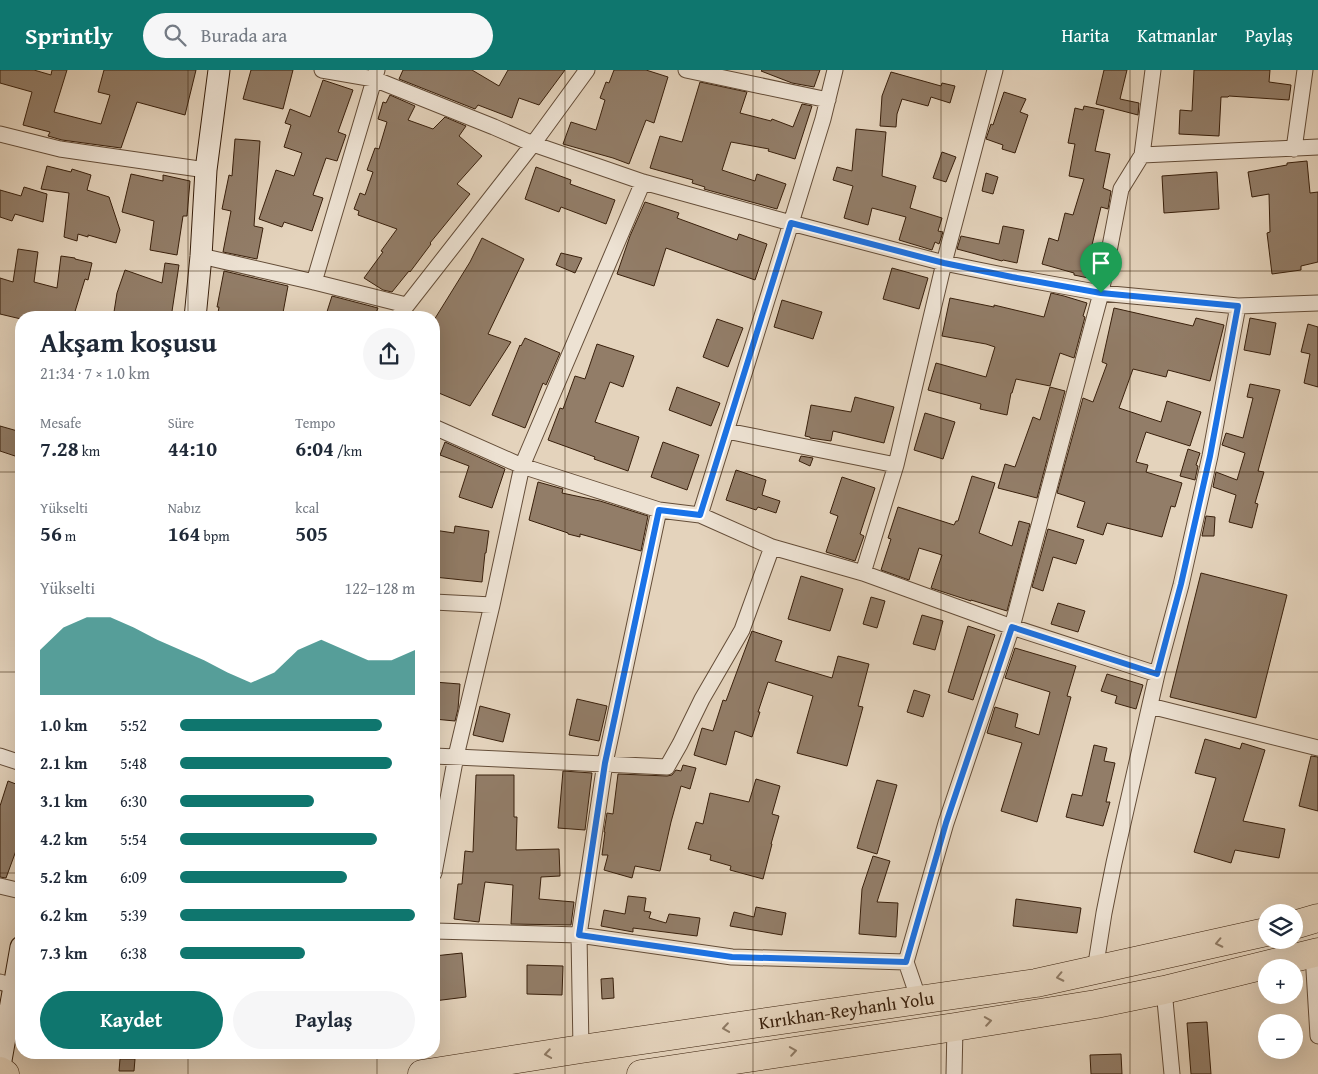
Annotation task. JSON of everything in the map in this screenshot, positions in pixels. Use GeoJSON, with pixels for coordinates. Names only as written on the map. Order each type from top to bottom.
{"type":"FeatureCollection","features":[{"type":"Feature","properties":{"kind":"highway"},"geometry":{"type":"LineString","coordinates":[[1303,922],[1318,918]]}},
{"type":"Feature","properties":{"kind":"highway","name":"Kırıkhan-Reyhanlı Yolu"},"geometry":{"type":"LineString","coordinates":[[422,1074],[1036,983],[1258,934]]}},
{"type":"Feature","properties":{"kind":"highway","name":"Kırıkhan-Reyhanlı Yolu"},"geometry":{"type":"LineString","coordinates":[[641,1074],[1096,1004],[1164,990],[1315,953]]}},
{"type":"Feature","properties":{"kind":"highway"},"geometry":{"type":"LineString","coordinates":[[0,1071],[5,1074]]}},
{"type":"Feature","properties":{"kind":"main road"},"geometry":{"type":"LineString","coordinates":[[196,311],[206,170],[219,70]]}},
{"type":"Feature","properties":{"kind":"main road"},"geometry":{"type":"LineString","coordinates":[[0,1066],[7,984],[15,963]]}},
{"type":"Feature","properties":{"kind":"street"},"geometry":{"type":"LineString","coordinates":[[322,70],[375,74],[533,144],[643,182],[944,263],[1101,293],[1238,306],[1318,303]]}},
{"type":"Feature","properties":{"kind":"street"},"geometry":{"type":"LineString","coordinates":[[201,256],[314,282],[402,311],[533,144],[587,70]]}},
{"type":"Feature","properties":{"kind":"street"},"geometry":{"type":"LineString","coordinates":[[686,70],[828,100]]}},
{"type":"Feature","properties":{"kind":"street"},"geometry":{"type":"LineString","coordinates":[[700,515],[728,431],[823,119],[835,70]]}},
{"type":"Feature","properties":{"kind":"street"},"geometry":{"type":"LineString","coordinates":[[863,573],[896,465],[944,263],[994,70]]}},
{"type":"Feature","properties":{"kind":"street"},"geometry":{"type":"LineString","coordinates":[[918,1000],[906,962],[946,823],[1012,627],[1101,293],[1120,189],[1142,155],[1153,70]]}},
{"type":"Feature","properties":{"kind":"street"},"geometry":{"type":"LineString","coordinates":[[1294,149],[1305,70]]}},
{"type":"Feature","properties":{"kind":"street"},"geometry":{"type":"LineString","coordinates":[[314,282],[375,74]]}},
{"type":"Feature","properties":{"kind":"street"},"geometry":{"type":"LineString","coordinates":[[0,134],[60,149],[206,170]]}},
{"type":"Feature","properties":{"kind":"street"},"geometry":{"type":"LineString","coordinates":[[1142,155],[1318,147]]}},
{"type":"Feature","properties":{"kind":"street"},"geometry":{"type":"LineString","coordinates":[[440,841],[456,756],[492,605],[522,466],[643,182]]}},
{"type":"Feature","properties":{"kind":"street"},"geometry":{"type":"LineString","coordinates":[[1095,970],[1105,904],[1157,674],[1181,584],[1210,456],[1238,306]]}},
{"type":"Feature","properties":{"kind":"street"},"geometry":{"type":"LineString","coordinates":[[440,430],[522,466],[659,510],[700,515],[772,547],[863,573],[1012,627],[1157,674]]}},
{"type":"Feature","properties":{"kind":"street"},"geometry":{"type":"LineString","coordinates":[[728,431],[896,465]]}},
{"type":"Feature","properties":{"kind":"street"},"geometry":{"type":"LineString","coordinates":[[581,1049],[579,935],[605,763],[659,510]]}},
{"type":"Feature","properties":{"kind":"street"},"geometry":{"type":"LineString","coordinates":[[440,756],[667,767],[702,699],[742,630],[772,547]]}},
{"type":"Feature","properties":{"kind":"street"},"geometry":{"type":"LineString","coordinates":[[440,602],[492,605]]}},
{"type":"Feature","properties":{"kind":"street"},"geometry":{"type":"LineString","coordinates":[[1150,706],[1318,748]]}},
{"type":"Feature","properties":{"kind":"street"},"geometry":{"type":"LineString","coordinates":[[0,756],[15,761]]}},
{"type":"Feature","properties":{"kind":"street"},"geometry":{"type":"LineString","coordinates":[[0,886],[15,890]]}},
{"type":"Feature","properties":{"kind":"street"},"geometry":{"type":"LineString","coordinates":[[440,931],[579,935],[732,957],[906,962]]}},
{"type":"Feature","properties":{"kind":"street"},"geometry":{"type":"LineString","coordinates":[[1315,953],[1318,1036]]}},
{"type":"Feature","properties":{"kind":"street"},"geometry":{"type":"LineString","coordinates":[[1164,990],[1172,1074]]}},
{"type":"Feature","properties":{"kind":"street"},"geometry":{"type":"LineString","coordinates":[[954,1074],[956,1027]]}},
{"type":"Feature","properties":{"kind":"building"},"geometry":{"type":"Polygon","coordinates":[[[0,70],[34,70],[51,75],[52,70],[67,70],[54,112],[101,124],[110,95],[98,92],[104,70],[196,70],[185,115],[137,102],[121,148],[62,140],[48,136],[50,132],[23,125],[32,92],[0,83],[0,70]]]}},
{"type":"Feature","properties":{"kind":"building"},"geometry":{"type":"Polygon","coordinates":[[[251,70],[293,70],[283,109],[243,99],[251,70]]]}},
{"type":"Feature","properties":{"kind":"building"},"geometry":{"type":"Polygon","coordinates":[[[403,70],[472,70],[499,86],[508,70],[565,70],[539,105],[519,98],[512,118],[478,105],[475,109],[399,79],[403,70]]]}},
{"type":"Feature","properties":{"kind":"building"},"geometry":{"type":"Polygon","coordinates":[[[614,70],[646,70],[668,77],[654,123],[646,120],[629,164],[563,144],[571,122],[596,130],[605,100],[600,98],[606,82],[609,83],[614,70]]]}},
{"type":"Feature","properties":{"kind":"building"},"geometry":{"type":"Polygon","coordinates":[[[762,70],[820,70],[814,87],[792,83],[762,70]]]}},
{"type":"Feature","properties":{"kind":"building"},"geometry":{"type":"Polygon","coordinates":[[[1104,70],[1127,70],[1120,99],[1139,103],[1138,115],[1096,104],[1104,70]]]}},
{"type":"Feature","properties":{"kind":"building"},"geometry":{"type":"Polygon","coordinates":[[[1194,70],[1270,70],[1269,82],[1291,85],[1289,100],[1221,97],[1219,136],[1179,134],[1180,110],[1192,111],[1194,70]]]}},
{"type":"Feature","properties":{"kind":"building"},"geometry":{"type":"Polygon","coordinates":[[[891,72],[941,86],[942,83],[955,86],[950,103],[931,97],[928,106],[902,99],[897,114],[896,127],[880,126],[882,96],[891,72]]]}},
{"type":"Feature","properties":{"kind":"building"},"geometry":{"type":"Polygon","coordinates":[[[323,80],[353,90],[338,132],[346,135],[337,161],[326,158],[313,195],[323,198],[312,231],[284,222],[282,227],[259,219],[276,170],[294,176],[302,153],[284,147],[291,125],[285,123],[290,109],[310,117],[323,80]]]}},
{"type":"Feature","properties":{"kind":"building"},"geometry":{"type":"Polygon","coordinates":[[[700,82],[747,92],[740,113],[771,121],[772,119],[793,127],[802,104],[812,106],[795,159],[768,151],[769,149],[731,142],[722,170],[755,181],[757,174],[786,184],[777,209],[704,189],[705,187],[692,183],[693,180],[650,168],[660,136],[682,142],[700,82]]]}},
{"type":"Feature","properties":{"kind":"building"},"geometry":{"type":"Polygon","coordinates":[[[1004,92],[1026,99],[1020,112],[1028,115],[1015,153],[1002,149],[1003,145],[986,139],[991,124],[993,125],[1004,92]]]}},
{"type":"Feature","properties":{"kind":"building"},"geometry":{"type":"Polygon","coordinates":[[[390,95],[415,106],[408,120],[433,129],[445,117],[466,126],[459,136],[482,156],[457,184],[470,194],[430,243],[410,272],[392,292],[383,290],[364,278],[397,229],[358,215],[359,211],[354,209],[360,193],[365,195],[373,172],[367,170],[375,148],[379,149],[387,122],[378,119],[383,102],[386,103],[390,95]]]}},
{"type":"Feature","properties":{"kind":"building"},"geometry":{"type":"Polygon","coordinates":[[[1084,106],[1104,110],[1095,151],[1110,154],[1103,188],[1111,191],[1108,209],[1101,207],[1092,245],[1100,247],[1093,279],[1074,275],[1074,273],[1042,264],[1049,238],[1058,241],[1065,213],[1073,215],[1084,179],[1069,176],[1075,144],[1068,143],[1075,108],[1083,110],[1084,106]]]}},
{"type":"Feature","properties":{"kind":"building"},"geometry":{"type":"Polygon","coordinates":[[[856,129],[886,132],[882,176],[916,186],[910,208],[942,218],[938,231],[943,232],[939,244],[935,242],[932,250],[899,240],[906,217],[872,208],[868,225],[844,218],[853,186],[833,180],[837,167],[852,171],[856,129]]]}},
{"type":"Feature","properties":{"kind":"building"},"geometry":{"type":"Polygon","coordinates":[[[235,139],[260,141],[254,226],[263,228],[257,259],[223,252],[231,211],[222,209],[229,175],[232,176],[235,139]]]}},
{"type":"Feature","properties":{"kind":"building"},"geometry":{"type":"Polygon","coordinates":[[[942,152],[956,157],[946,182],[933,178],[942,152]]]}},
{"type":"Feature","properties":{"kind":"building"},"geometry":{"type":"Polygon","coordinates":[[[1307,161],[1310,193],[1318,192],[1318,262],[1301,266],[1301,270],[1272,274],[1267,233],[1270,232],[1269,194],[1252,197],[1248,172],[1287,165],[1287,163],[1307,161]]]}},
{"type":"Feature","properties":{"kind":"building"},"geometry":{"type":"Polygon","coordinates":[[[47,166],[71,172],[72,169],[91,175],[87,190],[109,197],[120,230],[116,243],[88,235],[88,237],[78,234],[77,241],[64,237],[69,193],[41,189],[47,166]]]}},
{"type":"Feature","properties":{"kind":"building"},"geometry":{"type":"Polygon","coordinates":[[[536,167],[571,180],[570,184],[615,200],[606,224],[561,207],[559,212],[525,199],[536,167]]]}},
{"type":"Feature","properties":{"kind":"building"},"geometry":{"type":"Polygon","coordinates":[[[1217,172],[1219,209],[1164,213],[1162,176],[1217,172]]]}},
{"type":"Feature","properties":{"kind":"building"},"geometry":{"type":"Polygon","coordinates":[[[986,173],[998,177],[993,194],[982,191],[986,173]]]}},
{"type":"Feature","properties":{"kind":"building"},"geometry":{"type":"Polygon","coordinates":[[[131,174],[163,181],[163,175],[190,181],[187,216],[183,216],[177,255],[150,250],[154,221],[122,212],[131,174]]]}},
{"type":"Feature","properties":{"kind":"building"},"geometry":{"type":"Polygon","coordinates":[[[24,187],[47,194],[43,222],[15,214],[12,221],[0,217],[0,190],[21,196],[24,187]]]}},
{"type":"Feature","properties":{"kind":"building"},"geometry":{"type":"Polygon","coordinates":[[[645,202],[679,213],[677,218],[737,240],[739,234],[767,244],[755,280],[666,248],[654,286],[617,274],[630,236],[645,202]]]}},
{"type":"Feature","properties":{"kind":"building"},"geometry":{"type":"Polygon","coordinates":[[[1003,226],[1024,230],[1017,263],[957,249],[961,236],[999,244],[1003,226]]]}},
{"type":"Feature","properties":{"kind":"building"},"geometry":{"type":"Polygon","coordinates":[[[482,238],[524,259],[488,334],[511,342],[470,406],[440,394],[440,311],[470,262],[482,238]]]}},
{"type":"Feature","properties":{"kind":"building"},"geometry":{"type":"Polygon","coordinates":[[[18,249],[38,252],[34,282],[57,288],[61,256],[92,263],[88,280],[85,279],[75,311],[15,311],[15,318],[0,314],[0,278],[13,282],[18,249]]]}},
{"type":"Feature","properties":{"kind":"building"},"geometry":{"type":"Polygon","coordinates":[[[561,253],[582,258],[575,273],[556,265],[561,253]]]}},
{"type":"Feature","properties":{"kind":"building"},"geometry":{"type":"Polygon","coordinates":[[[165,263],[179,265],[172,311],[114,311],[117,293],[125,270],[162,283],[165,263]]]}},
{"type":"Feature","properties":{"kind":"building"},"geometry":{"type":"Polygon","coordinates":[[[892,268],[928,278],[919,309],[883,299],[892,268]]]}},
{"type":"Feature","properties":{"kind":"building"},"geometry":{"type":"Polygon","coordinates":[[[224,271],[288,286],[283,311],[218,311],[219,307],[217,307],[224,271]]]}},
{"type":"Feature","properties":{"kind":"building"},"geometry":{"type":"Polygon","coordinates":[[[1051,293],[1087,303],[1074,358],[1060,353],[1050,386],[1016,379],[1007,415],[980,409],[981,404],[928,390],[936,363],[986,377],[995,347],[942,336],[950,298],[994,307],[994,305],[1044,317],[1051,293]]]}},
{"type":"Feature","properties":{"kind":"building"},"geometry":{"type":"Polygon","coordinates":[[[332,296],[378,308],[377,311],[327,311],[332,296]]]}},
{"type":"Feature","properties":{"kind":"building"},"geometry":{"type":"Polygon","coordinates":[[[782,300],[822,312],[813,339],[774,327],[782,300]]]}},
{"type":"Feature","properties":{"kind":"building"},"geometry":{"type":"Polygon","coordinates":[[[1114,308],[1193,326],[1196,318],[1224,325],[1210,381],[1168,370],[1166,377],[1133,369],[1119,408],[1161,422],[1167,401],[1201,412],[1190,446],[1146,432],[1136,462],[1148,465],[1146,472],[1182,483],[1175,507],[1171,506],[1162,537],[1107,523],[1103,535],[1077,527],[1085,502],[1057,493],[1083,398],[1093,402],[1107,364],[1102,362],[1114,308]]]}},
{"type":"Feature","properties":{"kind":"building"},"geometry":{"type":"Polygon","coordinates":[[[1250,318],[1276,323],[1270,355],[1244,350],[1250,318]]]}},
{"type":"Feature","properties":{"kind":"building"},"geometry":{"type":"Polygon","coordinates":[[[717,319],[743,328],[728,367],[703,357],[717,319]]]}},
{"type":"Feature","properties":{"kind":"building"},"geometry":{"type":"Polygon","coordinates":[[[1308,324],[1318,327],[1318,387],[1304,383],[1310,354],[1301,352],[1308,324]]]}},
{"type":"Feature","properties":{"kind":"building"},"geometry":{"type":"Polygon","coordinates":[[[525,338],[560,353],[546,385],[543,383],[525,428],[492,415],[520,345],[525,338]]]}},
{"type":"Feature","properties":{"kind":"building"},"geometry":{"type":"Polygon","coordinates":[[[597,344],[634,356],[623,387],[610,382],[595,422],[639,437],[628,471],[548,440],[560,408],[563,409],[575,376],[585,379],[597,344]]]}},
{"type":"Feature","properties":{"kind":"building"},"geometry":{"type":"Polygon","coordinates":[[[1250,384],[1280,390],[1258,471],[1264,472],[1255,503],[1258,504],[1252,528],[1229,522],[1236,495],[1213,487],[1216,472],[1237,480],[1245,453],[1222,445],[1226,433],[1243,438],[1253,398],[1247,397],[1250,384]]]}},
{"type":"Feature","properties":{"kind":"building"},"geometry":{"type":"Polygon","coordinates":[[[677,387],[720,403],[711,426],[669,410],[677,387]]]}},
{"type":"Feature","properties":{"kind":"building"},"geometry":{"type":"Polygon","coordinates":[[[1050,387],[1065,391],[1037,498],[998,488],[1005,464],[1015,467],[1033,417],[1040,420],[1050,387]]]}},
{"type":"Feature","properties":{"kind":"building"},"geometry":{"type":"Polygon","coordinates":[[[855,397],[894,407],[884,443],[833,431],[831,441],[805,436],[811,405],[851,412],[855,397]]]}},
{"type":"Feature","properties":{"kind":"building"},"geometry":{"type":"Polygon","coordinates":[[[925,413],[955,422],[943,459],[914,450],[925,413]]]}},
{"type":"Feature","properties":{"kind":"building"},"geometry":{"type":"Polygon","coordinates":[[[0,426],[15,430],[15,456],[0,451],[0,426]]]}},
{"type":"Feature","properties":{"kind":"building"},"geometry":{"type":"Polygon","coordinates":[[[445,442],[505,469],[492,508],[459,497],[469,466],[440,455],[445,442]]]}},
{"type":"Feature","properties":{"kind":"building"},"geometry":{"type":"Polygon","coordinates":[[[663,442],[699,455],[687,490],[651,477],[663,442]]]}},
{"type":"Feature","properties":{"kind":"building"},"geometry":{"type":"Polygon","coordinates":[[[1188,449],[1200,453],[1196,465],[1198,466],[1195,480],[1180,476],[1188,449]]]}},
{"type":"Feature","properties":{"kind":"building"},"geometry":{"type":"Polygon","coordinates":[[[801,456],[813,458],[810,466],[799,461],[801,456]]]}},
{"type":"Feature","properties":{"kind":"building"},"geometry":{"type":"Polygon","coordinates":[[[736,470],[766,480],[762,495],[780,501],[776,513],[758,507],[756,510],[726,500],[736,470]]]}},
{"type":"Feature","properties":{"kind":"building"},"geometry":{"type":"Polygon","coordinates":[[[972,476],[995,483],[979,533],[1012,546],[1019,521],[1030,524],[1007,611],[931,588],[942,555],[919,548],[909,580],[881,570],[891,539],[888,538],[898,507],[954,525],[958,521],[972,476]]]}},
{"type":"Feature","properties":{"kind":"building"},"geometry":{"type":"Polygon","coordinates":[[[842,477],[875,488],[860,534],[864,536],[855,561],[826,552],[838,516],[830,513],[842,477]]]}},
{"type":"Feature","properties":{"kind":"building"},"geometry":{"type":"Polygon","coordinates":[[[538,482],[563,489],[562,493],[600,501],[648,516],[641,551],[580,534],[580,537],[568,534],[529,520],[538,482]]]}},
{"type":"Feature","properties":{"kind":"building"},"geometry":{"type":"Polygon","coordinates":[[[1206,516],[1215,517],[1214,536],[1202,536],[1206,516]]]}},
{"type":"Feature","properties":{"kind":"building"},"geometry":{"type":"Polygon","coordinates":[[[455,526],[489,531],[482,582],[440,578],[440,531],[454,533],[455,526]]]}},
{"type":"Feature","properties":{"kind":"building"},"geometry":{"type":"Polygon","coordinates":[[[1048,529],[1084,540],[1076,564],[1053,557],[1043,591],[1032,587],[1048,529]]]}},
{"type":"Feature","properties":{"kind":"building"},"geometry":{"type":"Polygon","coordinates":[[[1201,573],[1287,595],[1256,718],[1170,697],[1201,573]]]}},
{"type":"Feature","properties":{"kind":"building"},"geometry":{"type":"Polygon","coordinates":[[[801,576],[843,589],[830,631],[788,619],[801,576]]]}},
{"type":"Feature","properties":{"kind":"building"},"geometry":{"type":"Polygon","coordinates":[[[871,597],[885,601],[877,628],[863,624],[871,597]]]}},
{"type":"Feature","properties":{"kind":"building"},"geometry":{"type":"Polygon","coordinates":[[[1058,603],[1085,611],[1078,632],[1051,624],[1058,603]]]}},
{"type":"Feature","properties":{"kind":"building"},"geometry":{"type":"Polygon","coordinates":[[[922,615],[943,621],[935,650],[913,644],[922,615]]]}},
{"type":"Feature","properties":{"kind":"building"},"geometry":{"type":"Polygon","coordinates":[[[968,626],[995,635],[973,700],[948,692],[968,626]]]}},
{"type":"Feature","properties":{"kind":"building"},"geometry":{"type":"Polygon","coordinates":[[[752,631],[782,641],[775,661],[832,678],[838,656],[869,664],[858,706],[863,707],[847,766],[797,753],[813,696],[768,682],[752,737],[735,731],[726,765],[694,755],[702,728],[713,731],[723,700],[726,701],[752,631]]]}},
{"type":"Feature","properties":{"kind":"building"},"geometry":{"type":"Polygon","coordinates":[[[1015,648],[1076,666],[1067,696],[1071,697],[1037,822],[1001,811],[1022,743],[987,733],[995,707],[1018,714],[1015,727],[1039,735],[1050,692],[1005,678],[1015,648]]]}},
{"type":"Feature","properties":{"kind":"building"},"geometry":{"type":"Polygon","coordinates":[[[1107,674],[1143,685],[1136,709],[1115,703],[1117,696],[1101,691],[1107,674]]]}},
{"type":"Feature","properties":{"kind":"building"},"geometry":{"type":"Polygon","coordinates":[[[440,682],[460,684],[455,721],[440,720],[440,682]]]}},
{"type":"Feature","properties":{"kind":"building"},"geometry":{"type":"Polygon","coordinates":[[[914,690],[930,695],[923,717],[907,712],[914,690]]]}},
{"type":"Feature","properties":{"kind":"building"},"geometry":{"type":"Polygon","coordinates":[[[577,699],[607,706],[599,741],[569,735],[577,699]]]}},
{"type":"Feature","properties":{"kind":"building"},"geometry":{"type":"Polygon","coordinates":[[[480,706],[510,714],[503,742],[473,735],[480,706]]]}},
{"type":"Feature","properties":{"kind":"building"},"geometry":{"type":"Polygon","coordinates":[[[1205,739],[1240,749],[1242,743],[1265,750],[1243,821],[1285,829],[1279,858],[1235,850],[1231,863],[1194,852],[1216,778],[1195,773],[1205,739]]]}},
{"type":"Feature","properties":{"kind":"building"},"geometry":{"type":"Polygon","coordinates":[[[1094,745],[1107,748],[1104,761],[1115,763],[1106,802],[1110,802],[1103,826],[1066,817],[1072,794],[1082,796],[1094,745]]]}},
{"type":"Feature","properties":{"kind":"building"},"geometry":{"type":"Polygon","coordinates":[[[1311,756],[1318,757],[1318,811],[1299,806],[1311,756]]]}},
{"type":"Feature","properties":{"kind":"building"},"geometry":{"type":"Polygon","coordinates":[[[683,765],[696,768],[690,789],[681,786],[660,871],[635,866],[632,878],[604,870],[608,855],[602,855],[604,832],[607,813],[613,814],[618,774],[667,776],[672,775],[676,770],[681,771],[683,765]]]}},
{"type":"Feature","properties":{"kind":"building"},"geometry":{"type":"Polygon","coordinates":[[[563,771],[592,773],[585,830],[558,828],[563,771]]]}},
{"type":"Feature","properties":{"kind":"building"},"geometry":{"type":"Polygon","coordinates":[[[476,775],[514,775],[514,817],[517,817],[516,850],[559,849],[560,876],[541,877],[539,899],[574,902],[571,925],[511,924],[513,885],[485,882],[479,922],[454,919],[458,884],[462,884],[465,851],[473,852],[476,775]]]}},
{"type":"Feature","properties":{"kind":"building"},"geometry":{"type":"Polygon","coordinates":[[[756,779],[780,786],[772,814],[779,816],[763,879],[730,870],[731,866],[710,860],[711,855],[688,849],[696,822],[703,824],[710,793],[749,802],[756,779]]]}},
{"type":"Feature","properties":{"kind":"building"},"geometry":{"type":"Polygon","coordinates":[[[877,780],[897,785],[877,854],[857,848],[877,780]]]}},
{"type":"Feature","properties":{"kind":"building"},"geometry":{"type":"Polygon","coordinates":[[[8,781],[15,784],[15,853],[6,878],[0,877],[0,806],[8,781]]]}},
{"type":"Feature","properties":{"kind":"building"},"geometry":{"type":"Polygon","coordinates":[[[873,856],[890,861],[877,902],[898,903],[896,937],[859,934],[862,889],[873,856]]]}},
{"type":"Feature","properties":{"kind":"building"},"geometry":{"type":"Polygon","coordinates":[[[628,896],[646,898],[644,911],[651,912],[649,918],[666,923],[669,914],[700,918],[697,936],[633,928],[633,932],[601,926],[604,910],[625,914],[628,896]]]}},
{"type":"Feature","properties":{"kind":"building"},"geometry":{"type":"Polygon","coordinates":[[[1016,899],[1081,908],[1077,933],[1013,926],[1016,899]]]}},
{"type":"Feature","properties":{"kind":"building"},"geometry":{"type":"Polygon","coordinates":[[[756,907],[786,913],[782,935],[730,926],[734,912],[754,917],[756,907]]]}},
{"type":"Feature","properties":{"kind":"building"},"geometry":{"type":"Polygon","coordinates":[[[462,953],[466,997],[440,1000],[440,955],[462,953]]]}},
{"type":"Feature","properties":{"kind":"building"},"geometry":{"type":"Polygon","coordinates":[[[527,965],[563,966],[562,995],[527,994],[527,965]]]}},
{"type":"Feature","properties":{"kind":"building"},"geometry":{"type":"Polygon","coordinates":[[[613,978],[614,998],[602,999],[601,979],[613,978]]]}},
{"type":"Feature","properties":{"kind":"building"},"geometry":{"type":"Polygon","coordinates":[[[1207,1022],[1211,1074],[1191,1074],[1187,1023],[1207,1022]]]}},
{"type":"Feature","properties":{"kind":"building"},"geometry":{"type":"Polygon","coordinates":[[[1121,1054],[1122,1074],[1091,1074],[1090,1055],[1121,1054]]]}},
{"type":"Feature","properties":{"kind":"building"},"geometry":{"type":"Polygon","coordinates":[[[120,1059],[135,1059],[134,1071],[119,1071],[120,1059]]]}},
{"type":"Feature","properties":{"kind":"route"},"geometry":{"type":"LineString","coordinates":[[791,223],[944,263],[1101,293],[1238,306],[1210,456],[1181,584],[1157,674],[1012,627],[946,823],[906,962],[732,957],[579,935],[605,763],[659,510],[700,515],[728,431],[791,223]]}}]}
